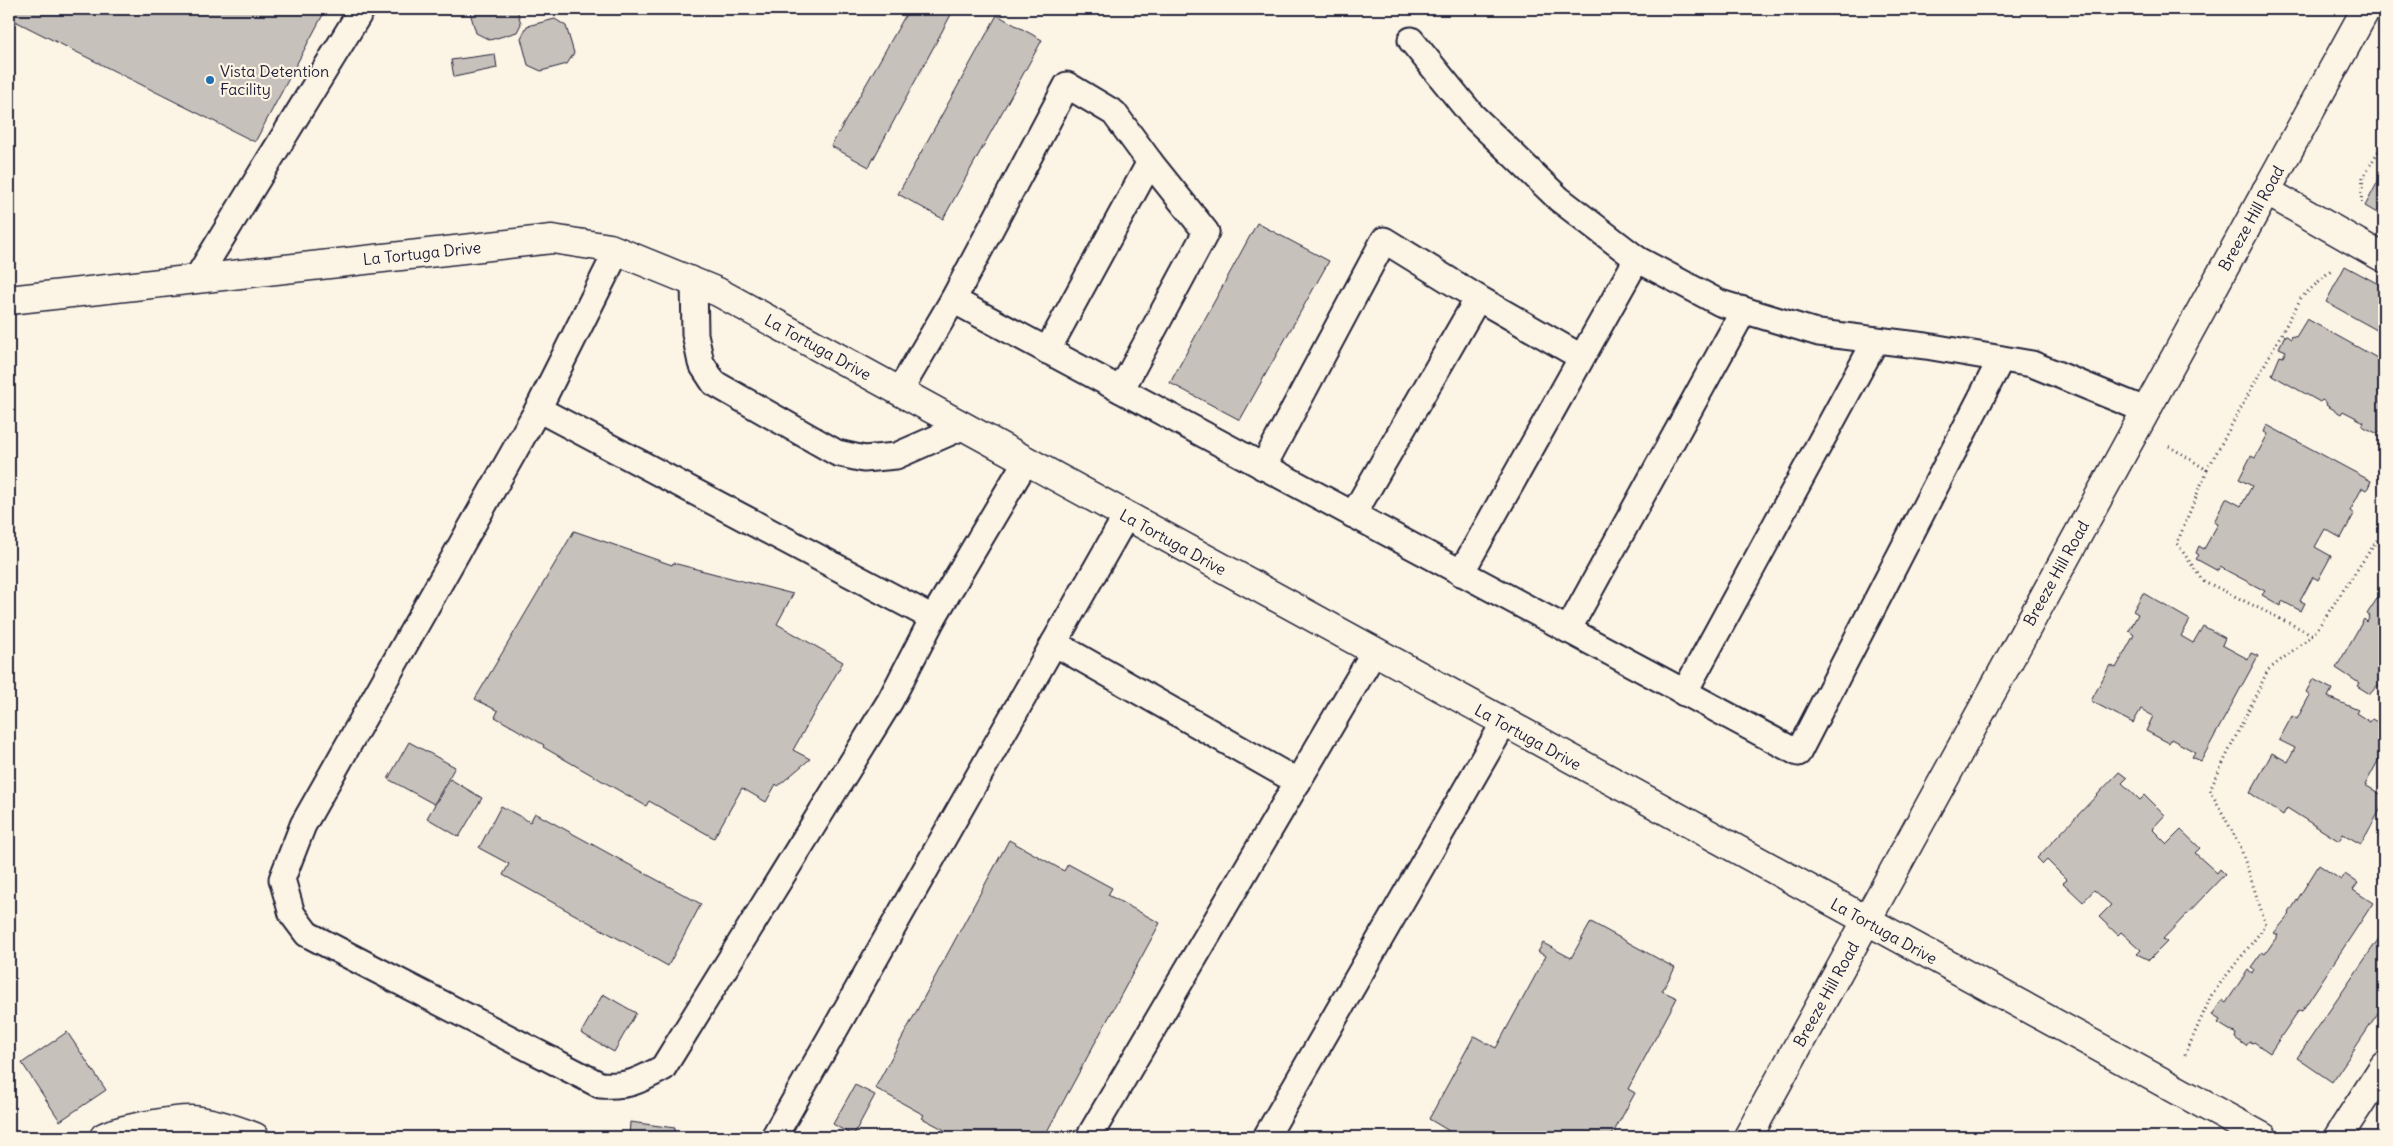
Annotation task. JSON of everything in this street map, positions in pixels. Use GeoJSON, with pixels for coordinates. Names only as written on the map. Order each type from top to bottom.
{"type":"FeatureCollection","features":[{"type":"Feature","properties":{"kind":"street","name":"Breeze Hill Road"},"geometry":{"type":"LineString","coordinates":[[1748,1137],[2366,9]]}},
{"type":"Feature","properties":{"kind":"street"},"geometry":{"type":"LineString","coordinates":[[2266,191],[2384,258]]}},
{"type":"Feature","properties":{"kind":"street","name":"La Tortuga Drive"},"geometry":{"type":"LineString","coordinates":[[9,300],[552,238],[617,251],[718,292],[2263,1137]]}},
{"type":"Feature","properties":{"kind":"street"},"geometry":{"type":"LineString","coordinates":[[2338,1137],[2384,1066]]}},
{"type":"Feature","properties":{"kind":"street"},"geometry":{"type":"LineString","coordinates":[[104,1137],[115,1131],[191,1120],[237,1130],[255,1137]]}},
{"type":"Feature","properties":{"kind":"lane"},"geometry":{"type":"LineString","coordinates":[[197,278],[362,9]]}},
{"type":"Feature","properties":{"kind":"lane"},"geometry":{"type":"LineString","coordinates":[[1411,40],[1472,115],[1559,199],[1637,259],[1720,303],[1819,333],[2032,364],[2141,418]]}},
{"type":"Feature","properties":{"kind":"lane"},"geometry":{"type":"LineString","coordinates":[[899,392],[953,300],[1066,85],[1114,113],[1206,232],[1121,390]]}},
{"type":"Feature","properties":{"kind":"lane"},"geometry":{"type":"LineString","coordinates":[[1047,351],[1150,162]]}},
{"type":"Feature","properties":{"kind":"lane"},"geometry":{"type":"LineString","coordinates":[[1263,467],[1384,240],[1581,358]]}},
{"type":"Feature","properties":{"kind":"lane"},"geometry":{"type":"LineString","coordinates":[[617,251],[538,410],[303,825],[282,879],[292,914],[307,934],[600,1085],[620,1086],[643,1079],[663,1068],[890,700],[933,618],[1026,461]]}},
{"type":"Feature","properties":{"kind":"lane"},"geometry":{"type":"LineString","coordinates":[[1461,573],[1637,259]]}},
{"type":"Feature","properties":{"kind":"lane"},"geometry":{"type":"LineString","coordinates":[[694,282],[694,334],[702,363],[714,383],[836,453],[864,460],[896,456],[962,427]]}},
{"type":"Feature","properties":{"kind":"lane"},"geometry":{"type":"LineString","coordinates":[[1353,515],[1478,298]]}},
{"type":"Feature","properties":{"kind":"lane"},"geometry":{"type":"LineString","coordinates":[[953,300],[1798,753],[2001,359]]}},
{"type":"Feature","properties":{"kind":"lane"},"geometry":{"type":"LineString","coordinates":[[1568,630],[1744,310]]}},
{"type":"Feature","properties":{"kind":"lane"},"geometry":{"type":"LineString","coordinates":[[1684,692],[1876,340]]}},
{"type":"Feature","properties":{"kind":"lane"},"geometry":{"type":"LineString","coordinates":[[538,410],[933,618]]}},
{"type":"Feature","properties":{"kind":"lane"},"geometry":{"type":"LineString","coordinates":[[774,1137],[1126,516]]}},
{"type":"Feature","properties":{"kind":"lane"},"geometry":{"type":"LineString","coordinates":[[1054,643],[1298,782]]}},
{"type":"Feature","properties":{"kind":"lane"},"geometry":{"type":"LineString","coordinates":[[1089,1137],[1374,652]]}},
{"type":"Feature","properties":{"kind":"lane"},"geometry":{"type":"LineString","coordinates":[[1266,1137],[1504,723]]}},
{"type":"Feature","properties":{"kind":"path"},"geometry":{"type":"LineString","coordinates":[[2313,635],[2202,580],[2176,543],[2207,470],[2301,298],[2358,244],[2363,177],[2384,142]]}},
{"type":"Feature","properties":{"kind":"path"},"geometry":{"type":"LineString","coordinates":[[2141,418],[2207,470]]}},
{"type":"Feature","properties":{"kind":"path"},"geometry":{"type":"LineString","coordinates":[[2170,1087],[2212,994],[2266,925],[2240,846],[2210,790],[2268,670],[2313,635],[2384,530]]}},
{"type":"Feature","properties":{"kind":"building","name":"Vista Detention Facility"},"geometry":{"type":"Polygon","coordinates":[[[9,9],[326,9],[255,142],[9,18],[9,9]]]}},
{"type":"Feature","properties":{"kind":"building"},"geometry":{"type":"Polygon","coordinates":[[[469,9],[517,9],[521,24],[517,32],[490,40],[476,33],[469,9]]]}},
{"type":"Feature","properties":{"kind":"building"},"geometry":{"type":"Polygon","coordinates":[[[909,9],[954,9],[869,167],[831,146],[909,9]]]}},
{"type":"Feature","properties":{"kind":"building"},"geometry":{"type":"Polygon","coordinates":[[[997,15],[1042,40],[943,219],[898,194],[997,15]]]}},
{"type":"Feature","properties":{"kind":"building"},"geometry":{"type":"Polygon","coordinates":[[[555,19],[566,26],[574,53],[567,64],[541,71],[528,65],[521,38],[527,26],[555,19]]]}},
{"type":"Feature","properties":{"kind":"building"},"geometry":{"type":"Polygon","coordinates":[[[495,54],[497,68],[454,77],[451,60],[495,54]]]}},
{"type":"Feature","properties":{"kind":"building"},"geometry":{"type":"Polygon","coordinates":[[[2384,170],[2384,217],[2365,206],[2384,170]]]}},
{"type":"Feature","properties":{"kind":"building"},"geometry":{"type":"Polygon","coordinates":[[[1257,223],[1329,261],[1240,420],[1170,383],[1257,223]]]}},
{"type":"Feature","properties":{"kind":"building"},"geometry":{"type":"Polygon","coordinates":[[[2345,266],[2384,287],[2384,334],[2326,302],[2345,266]]]}},
{"type":"Feature","properties":{"kind":"building"},"geometry":{"type":"Polygon","coordinates":[[[2307,319],[2379,359],[2380,355],[2384,357],[2384,434],[2380,431],[2378,434],[2362,426],[2364,422],[2343,411],[2341,414],[2326,405],[2327,403],[2322,400],[2320,402],[2272,375],[2280,356],[2283,357],[2286,351],[2279,348],[2285,335],[2291,339],[2292,336],[2296,337],[2307,319]]]}},
{"type":"Feature","properties":{"kind":"building"},"geometry":{"type":"Polygon","coordinates":[[[2267,425],[2371,481],[2367,490],[2362,488],[2350,511],[2354,514],[2341,538],[2325,529],[2315,547],[2331,556],[2318,580],[2313,577],[2300,601],[2305,603],[2301,611],[2282,601],[2281,606],[2262,595],[2265,591],[2220,567],[2218,571],[2196,559],[2199,555],[2196,553],[2199,546],[2204,549],[2218,524],[2214,522],[2226,498],[2241,506],[2252,486],[2239,479],[2251,456],[2255,458],[2268,434],[2264,432],[2267,425]]]}},
{"type":"Feature","properties":{"kind":"building"},"geometry":{"type":"Polygon","coordinates":[[[574,531],[672,565],[673,563],[793,594],[777,624],[843,662],[793,750],[810,759],[778,786],[776,784],[766,802],[742,788],[714,838],[649,801],[646,806],[543,747],[544,745],[495,717],[498,711],[475,699],[574,531]]]}},
{"type":"Feature","properties":{"kind":"building"},"geometry":{"type":"Polygon","coordinates":[[[2384,588],[2384,689],[2378,685],[2370,694],[2357,686],[2359,683],[2336,668],[2364,619],[2367,622],[2370,616],[2367,614],[2384,588]]]}},
{"type":"Feature","properties":{"kind":"building"},"geometry":{"type":"Polygon","coordinates":[[[2143,593],[2190,620],[2181,636],[2193,643],[2203,626],[2225,638],[2222,645],[2248,659],[2251,653],[2258,656],[2201,761],[2192,757],[2195,752],[2171,739],[2169,743],[2146,731],[2153,716],[2141,709],[2133,723],[2091,701],[2110,665],[2116,668],[2134,635],[2129,631],[2138,614],[2133,611],[2143,593]]]}},
{"type":"Feature","properties":{"kind":"building"},"geometry":{"type":"Polygon","coordinates":[[[2313,679],[2332,689],[2328,697],[2358,710],[2356,713],[2370,722],[2372,719],[2384,726],[2384,750],[2365,785],[2384,796],[2384,803],[2361,844],[2343,834],[2339,841],[2287,808],[2283,815],[2250,793],[2272,753],[2288,762],[2295,748],[2279,740],[2292,716],[2297,719],[2310,695],[2306,692],[2313,679]]]}},
{"type":"Feature","properties":{"kind":"building"},"geometry":{"type":"Polygon","coordinates":[[[409,742],[455,767],[434,804],[388,779],[409,742]]]}},
{"type":"Feature","properties":{"kind":"building"},"geometry":{"type":"Polygon","coordinates":[[[2119,772],[2127,778],[2122,783],[2140,800],[2145,795],[2165,815],[2152,829],[2167,844],[2181,830],[2200,848],[2195,853],[2217,873],[2220,869],[2225,874],[2163,939],[2167,942],[2149,960],[2137,954],[2141,950],[2121,932],[2118,935],[2099,917],[2111,905],[2094,890],[2083,902],[2063,883],[2067,880],[2047,860],[2043,864],[2037,858],[2119,772]]]}},
{"type":"Feature","properties":{"kind":"building"},"geometry":{"type":"Polygon","coordinates":[[[450,779],[482,798],[459,837],[427,818],[450,779]]]}},
{"type":"Feature","properties":{"kind":"building"},"geometry":{"type":"Polygon","coordinates":[[[501,806],[530,822],[535,813],[701,904],[668,966],[503,875],[509,864],[479,848],[501,806]]]}},
{"type":"Feature","properties":{"kind":"building"},"geometry":{"type":"Polygon","coordinates":[[[1009,840],[1064,871],[1068,864],[1112,888],[1108,895],[1160,923],[1044,1137],[958,1137],[922,1118],[924,1115],[875,1088],[1009,840]]]}},
{"type":"Feature","properties":{"kind":"building"},"geometry":{"type":"Polygon","coordinates":[[[2319,865],[2341,880],[2345,874],[2358,883],[2353,890],[2373,903],[2302,1011],[2299,1010],[2270,1053],[2254,1042],[2249,1042],[2246,1046],[2235,1038],[2236,1034],[2218,1023],[2220,1020],[2212,1015],[2222,1000],[2226,1003],[2248,970],[2252,973],[2254,969],[2251,967],[2262,952],[2265,954],[2278,935],[2274,933],[2290,914],[2319,865]]]}},
{"type":"Feature","properties":{"kind":"building"},"geometry":{"type":"Polygon","coordinates":[[[1591,922],[1675,968],[1662,991],[1677,998],[1628,1089],[1635,1093],[1611,1137],[1446,1137],[1449,1131],[1429,1119],[1474,1036],[1496,1048],[1546,956],[1538,952],[1543,943],[1571,958],[1591,922]]]}},
{"type":"Feature","properties":{"kind":"building"},"geometry":{"type":"Polygon","coordinates":[[[2384,931],[2384,1005],[2332,1082],[2297,1058],[2384,931]]]}},
{"type":"Feature","properties":{"kind":"building"},"geometry":{"type":"Polygon","coordinates":[[[603,994],[636,1013],[614,1052],[581,1033],[603,994]]]}},
{"type":"Feature","properties":{"kind":"building"},"geometry":{"type":"Polygon","coordinates":[[[67,1032],[106,1090],[60,1121],[22,1063],[67,1032]]]}},
{"type":"Feature","properties":{"kind":"building"},"geometry":{"type":"Polygon","coordinates":[[[855,1085],[875,1095],[853,1136],[833,1124],[855,1085]]]}},
{"type":"Feature","properties":{"kind":"building"},"geometry":{"type":"Polygon","coordinates":[[[630,1122],[675,1128],[674,1137],[629,1137],[630,1122]]]}},
{"type":"Feature","properties":{"kind":"place","name":"Vista Detention Facility"},"geometry":{"type":"Point","coordinates":[210,80]}}]}
